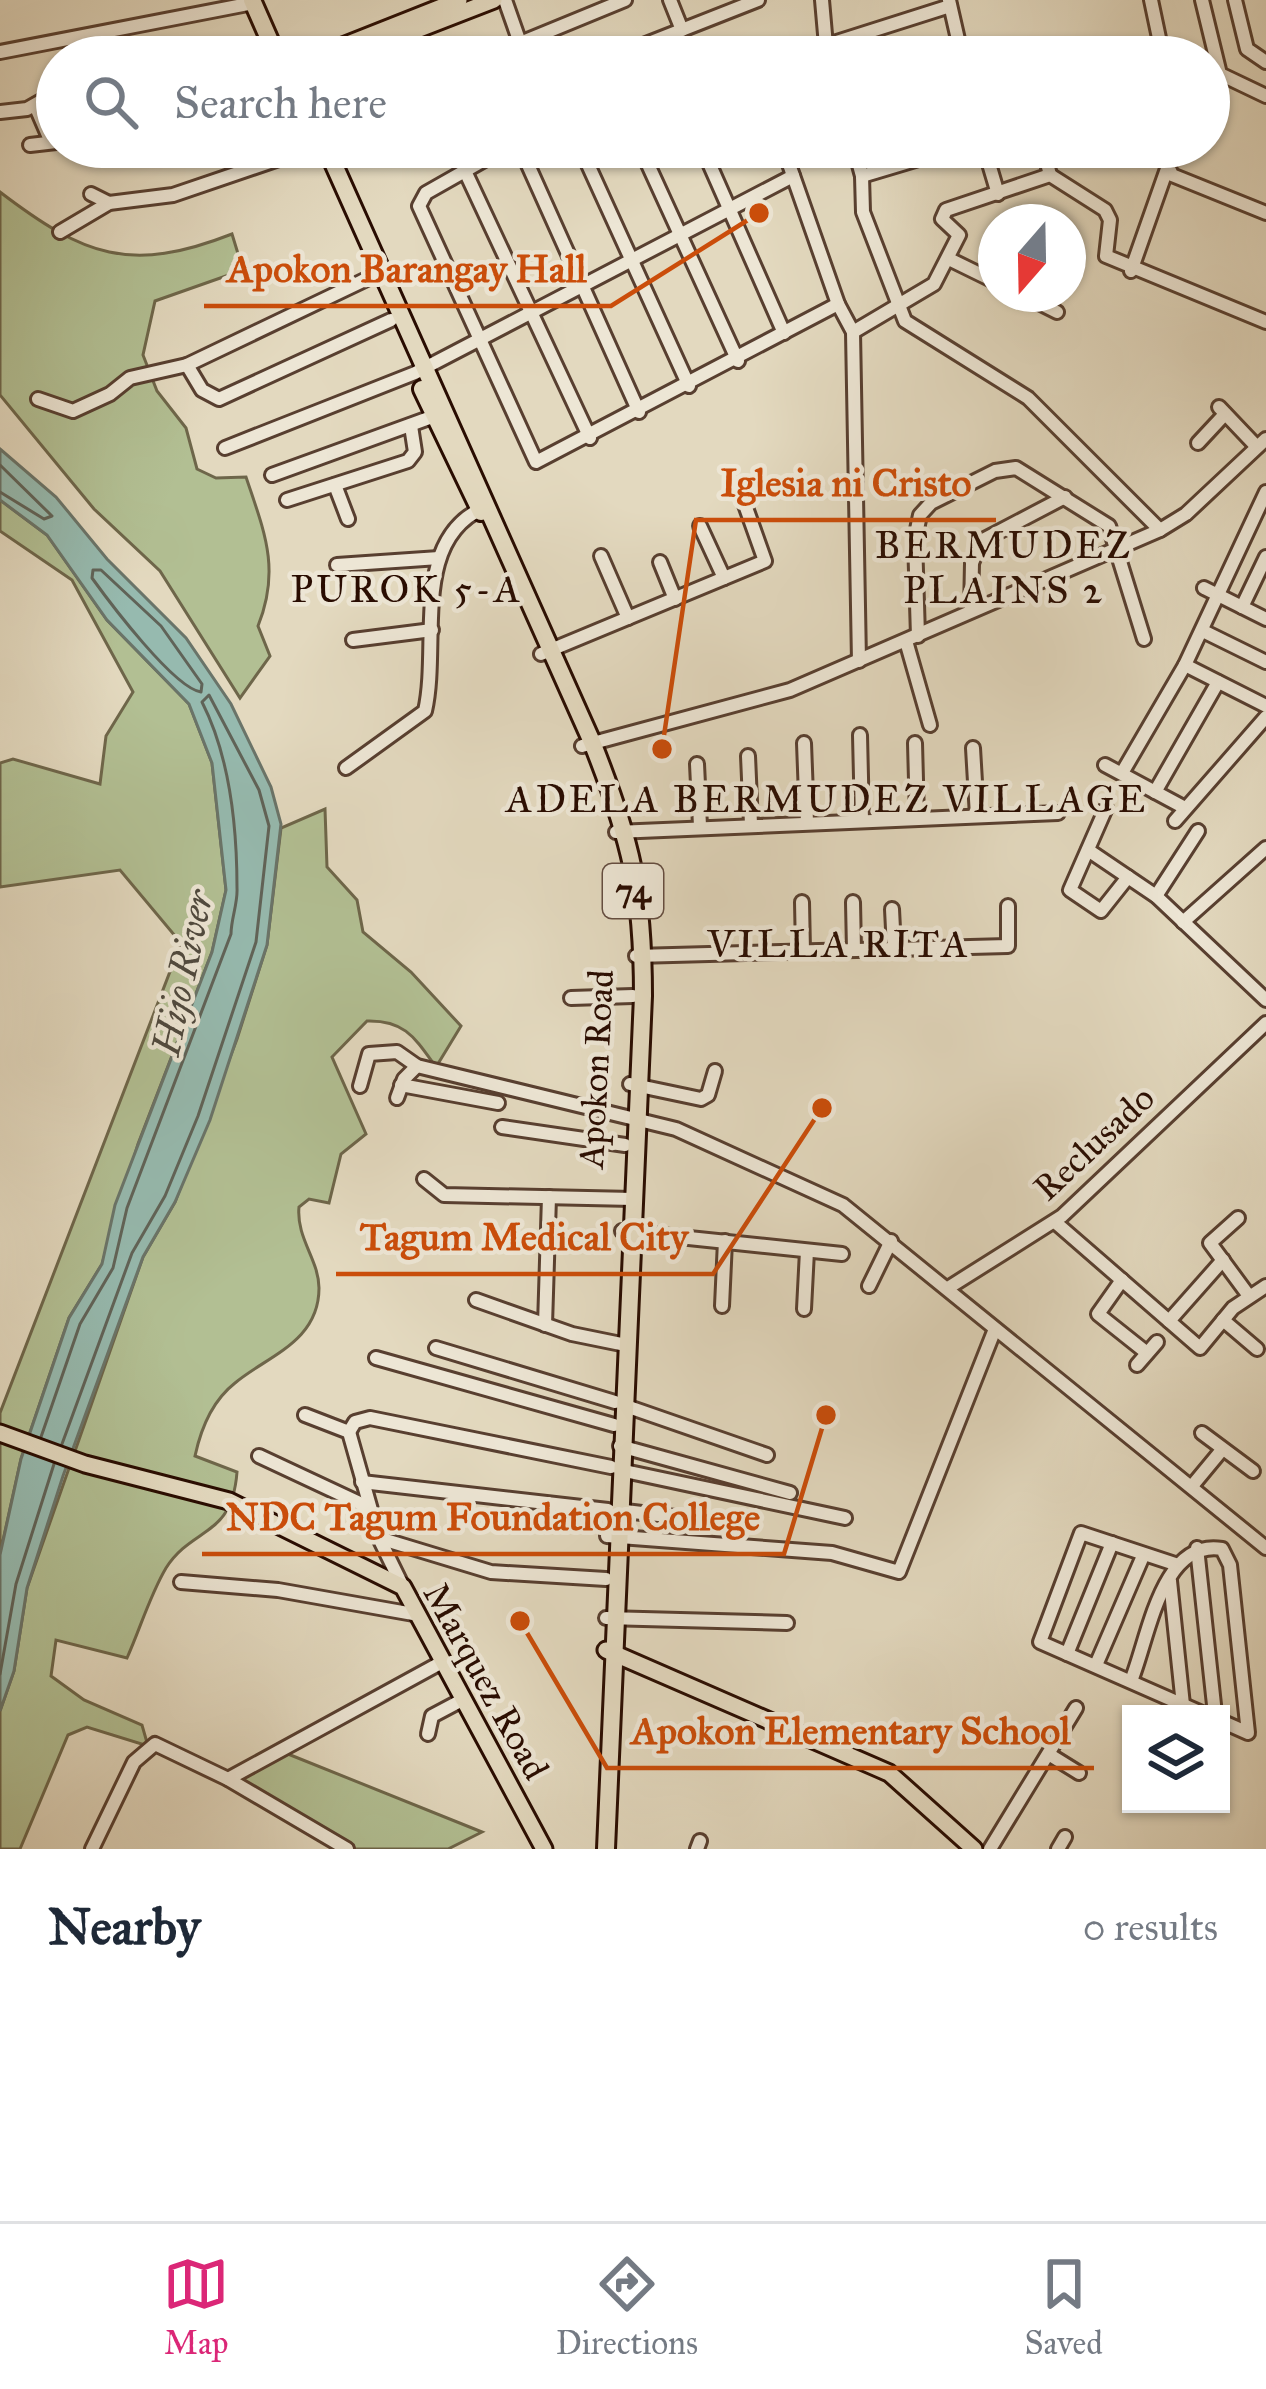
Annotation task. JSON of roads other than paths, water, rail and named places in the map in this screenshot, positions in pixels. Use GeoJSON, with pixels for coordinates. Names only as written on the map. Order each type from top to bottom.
{"type":"FeatureCollection","features":[{"type":"Feature","properties":{"kind":"highway"},"geometry":{"type":"LineString","coordinates":[[252,1],[265,36]]}},
{"type":"Feature","properties":{"kind":"highway","name":"Apokon Road"},"geometry":{"type":"LineString","coordinates":[[323,168],[371,277],[485,507],[587,744],[621,832],[634,896],[639,956],[620,1446],[606,1579],[610,1618]]}},
{"type":"Feature","properties":{"kind":"highway","name":"Apokon Road"},"geometry":{"type":"LineString","coordinates":[[335,168],[419,371]]}},
{"type":"Feature","properties":{"kind":"highway","name":"Apokon Road"},"geometry":{"type":"LineString","coordinates":[[634,1085],[639,956]]}},
{"type":"Feature","properties":{"kind":"highway","name":"Apokon Road"},"geometry":{"type":"LineString","coordinates":[[628,1199],[625,1145],[631,1116]]}},
{"type":"Feature","properties":{"kind":"highway","name":"Apokon Road"},"geometry":{"type":"LineString","coordinates":[[616,1469],[614,1425],[619,1404]]}},
{"type":"Feature","properties":{"kind":"highway","name":"Apokon Road"},"geometry":{"type":"LineString","coordinates":[[606,1849],[611,1537]]}},
{"type":"Feature","properties":{"kind":"main road"},"geometry":{"type":"LineString","coordinates":[[368,36],[459,0]]}},
{"type":"Feature","properties":{"kind":"main road"},"geometry":{"type":"LineString","coordinates":[[401,36],[494,0]]}},
{"type":"Feature","properties":{"kind":"main road","name":"Marquez Road"},"geometry":{"type":"LineString","coordinates":[[0,1433],[86,1464],[229,1501],[403,1587],[544,1849]]}},
{"type":"Feature","properties":{"kind":"main road"},"geometry":{"type":"LineString","coordinates":[[610,1650],[737,1710],[890,1773],[974,1849]]}},
{"type":"Feature","properties":{"kind":"street"},"geometry":{"type":"LineString","coordinates":[[505,0],[517,36]]}},
{"type":"Feature","properties":{"kind":"street"},"geometry":{"type":"LineString","coordinates":[[536,36],[625,0]]}},
{"type":"Feature","properties":{"kind":"street"},"geometry":{"type":"LineString","coordinates":[[670,0],[682,31]]}},
{"type":"Feature","properties":{"kind":"street"},"geometry":{"type":"LineString","coordinates":[[669,36],[758,0]]}},
{"type":"Feature","properties":{"kind":"street"},"geometry":{"type":"LineString","coordinates":[[822,0],[824,36]]}},
{"type":"Feature","properties":{"kind":"street"},"geometry":{"type":"LineString","coordinates":[[1151,0],[1158,36]]}},
{"type":"Feature","properties":{"kind":"street"},"geometry":{"type":"LineString","coordinates":[[1202,0],[1208,36]]}},
{"type":"Feature","properties":{"kind":"street"},"geometry":{"type":"LineString","coordinates":[[1234,0],[1247,49],[1266,62]]}},
{"type":"Feature","properties":{"kind":"street"},"geometry":{"type":"LineString","coordinates":[[79,36],[252,1]]}},
{"type":"Feature","properties":{"kind":"street"},"geometry":{"type":"LineString","coordinates":[[864,36],[949,3],[957,36]]}},
{"type":"Feature","properties":{"kind":"street"},"geometry":{"type":"LineString","coordinates":[[0,52],[36,45]]}},
{"type":"Feature","properties":{"kind":"street"},"geometry":{"type":"LineString","coordinates":[[1230,82],[1266,97]]}},
{"type":"Feature","properties":{"kind":"street"},"geometry":{"type":"LineString","coordinates":[[0,112],[35,105]]}},
{"type":"Feature","properties":{"kind":"street"},"geometry":{"type":"LineString","coordinates":[[31,145],[36,144]]}},
{"type":"Feature","properties":{"kind":"street"},"geometry":{"type":"LineString","coordinates":[[60,232],[109,202],[173,195],[252,168]]}},
{"type":"Feature","properties":{"kind":"street"},"geometry":{"type":"LineString","coordinates":[[470,168],[419,200],[536,462],[738,361],[838,304]]}},
{"type":"Feature","properties":{"kind":"street"},"geometry":{"type":"LineString","coordinates":[[529,168],[639,412]]}},
{"type":"Feature","properties":{"kind":"street"},"geometry":{"type":"LineString","coordinates":[[590,168],[688,386]]}},
{"type":"Feature","properties":{"kind":"street"},"geometry":{"type":"LineString","coordinates":[[650,168],[738,361]]}},
{"type":"Feature","properties":{"kind":"street"},"geometry":{"type":"LineString","coordinates":[[711,168],[784,333]]}},
{"type":"Feature","properties":{"kind":"street"},"geometry":{"type":"LineString","coordinates":[[790,168],[838,304],[853,332],[859,661]]}},
{"type":"Feature","properties":{"kind":"street"},"geometry":{"type":"LineString","coordinates":[[860,168],[860,201],[896,305],[922,336],[1028,398],[1160,530]]}},
{"type":"Feature","properties":{"kind":"street"},"geometry":{"type":"LineString","coordinates":[[862,176],[889,168]]}},
{"type":"Feature","properties":{"kind":"street"},"geometry":{"type":"LineString","coordinates":[[990,168],[998,194]]}},
{"type":"Feature","properties":{"kind":"street"},"geometry":{"type":"LineString","coordinates":[[1048,168],[1050,175],[1105,210],[1109,220],[1104,253],[1131,271],[1266,322]]}},
{"type":"Feature","properties":{"kind":"street"},"geometry":{"type":"LineString","coordinates":[[1131,271],[1167,168]]}},
{"type":"Feature","properties":{"kind":"street"},"geometry":{"type":"LineString","coordinates":[[1169,168],[1172,175],[1266,213]]}},
{"type":"Feature","properties":{"kind":"street"},"geometry":{"type":"LineString","coordinates":[[465,171],[590,438]]}},
{"type":"Feature","properties":{"kind":"street"},"geometry":{"type":"LineString","coordinates":[[853,332],[934,284],[950,259],[958,230],[943,213],[1050,175]]}},
{"type":"Feature","properties":{"kind":"street"},"geometry":{"type":"LineString","coordinates":[[225,448],[419,371],[793,176]]}},
{"type":"Feature","properties":{"kind":"street"},"geometry":{"type":"LineString","coordinates":[[91,194],[109,202]]}},
{"type":"Feature","properties":{"kind":"street"},"geometry":{"type":"LineString","coordinates":[[950,259],[978,273]]}},
{"type":"Feature","properties":{"kind":"street"},"geometry":{"type":"LineString","coordinates":[[38,399],[73,410],[110,394],[130,378],[187,365],[371,277]]}},
{"type":"Feature","properties":{"kind":"street"},"geometry":{"type":"LineString","coordinates":[[187,365],[202,390],[219,399],[392,320]]}},
{"type":"Feature","properties":{"kind":"street"},"geometry":{"type":"LineString","coordinates":[[587,744],[766,698],[1160,530],[1186,514],[1262,443],[1222,410],[1198,443]]}},
{"type":"Feature","properties":{"kind":"street"},"geometry":{"type":"LineString","coordinates":[[272,475],[440,414]]}},
{"type":"Feature","properties":{"kind":"street"},"geometry":{"type":"LineString","coordinates":[[287,500],[412,459],[411,426]]}},
{"type":"Feature","properties":{"kind":"street"},"geometry":{"type":"LineString","coordinates":[[929,725],[912,638],[915,539],[924,508],[1005,468],[1026,470],[1104,520],[1144,639]]}},
{"type":"Feature","properties":{"kind":"street"},"geometry":{"type":"LineString","coordinates":[[335,485],[348,519]]}},
{"type":"Feature","properties":{"kind":"street"},"geometry":{"type":"LineString","coordinates":[[1121,773],[1203,631],[1211,592],[1266,492]]}},
{"type":"Feature","properties":{"kind":"street"},"geometry":{"type":"LineString","coordinates":[[971,611],[972,563],[981,541],[1065,497]]}},
{"type":"Feature","properties":{"kind":"street"},"geometry":{"type":"LineString","coordinates":[[546,652],[765,561],[744,502]]}},
{"type":"Feature","properties":{"kind":"street"},"geometry":{"type":"LineString","coordinates":[[346,768],[425,711],[439,558],[450,530],[485,507]]}},
{"type":"Feature","properties":{"kind":"street"},"geometry":{"type":"LineString","coordinates":[[700,526],[724,578]]}},
{"type":"Feature","properties":{"kind":"street"},"geometry":{"type":"LineString","coordinates":[[601,556],[628,618]]}},
{"type":"Feature","properties":{"kind":"street"},"geometry":{"type":"LineString","coordinates":[[1242,607],[1266,557]]}},
{"type":"Feature","properties":{"kind":"street"},"geometry":{"type":"LineString","coordinates":[[338,565],[439,558]]}},
{"type":"Feature","properties":{"kind":"street"},"geometry":{"type":"LineString","coordinates":[[661,562],[675,599]]}},
{"type":"Feature","properties":{"kind":"street"},"geometry":{"type":"LineString","coordinates":[[1211,592],[1266,619]]}},
{"type":"Feature","properties":{"kind":"street"},"geometry":{"type":"LineString","coordinates":[[353,640],[432,630]]}},
{"type":"Feature","properties":{"kind":"street"},"geometry":{"type":"LineString","coordinates":[[1203,631],[1266,662]]}},
{"type":"Feature","properties":{"kind":"street"},"geometry":{"type":"LineString","coordinates":[[1185,665],[1266,706]]}},
{"type":"Feature","properties":{"kind":"street"},"geometry":{"type":"LineString","coordinates":[[1156,792],[1218,682]]}},
{"type":"Feature","properties":{"kind":"street"},"geometry":{"type":"LineString","coordinates":[[1175,821],[1266,716]]}},
{"type":"Feature","properties":{"kind":"street"},"geometry":{"type":"LineString","coordinates":[[860,735],[862,820]]}},
{"type":"Feature","properties":{"kind":"street"},"geometry":{"type":"LineString","coordinates":[[804,743],[807,822]]}},
{"type":"Feature","properties":{"kind":"street"},"geometry":{"type":"LineString","coordinates":[[915,743],[916,818]]}},
{"type":"Feature","properties":{"kind":"street"},"geometry":{"type":"LineString","coordinates":[[973,748],[977,816]]}},
{"type":"Feature","properties":{"kind":"street"},"geometry":{"type":"LineString","coordinates":[[748,756],[752,824]]}},
{"type":"Feature","properties":{"kind":"street"},"geometry":{"type":"LineString","coordinates":[[697,764],[700,826]]}},
{"type":"Feature","properties":{"kind":"street"},"geometry":{"type":"LineString","coordinates":[[1106,765],[1185,808]]}},
{"type":"Feature","properties":{"kind":"street"},"geometry":{"type":"LineString","coordinates":[[1106,808],[1070,890],[1096,910],[1107,908],[1128,877]]}},
{"type":"Feature","properties":{"kind":"street"},"geometry":{"type":"LineString","coordinates":[[621,832],[1058,813]]}},
{"type":"Feature","properties":{"kind":"street"},"geometry":{"type":"LineString","coordinates":[[1156,896],[1198,831]]}},
{"type":"Feature","properties":{"kind":"street"},"geometry":{"type":"LineString","coordinates":[[1184,922],[1266,848]]}},
{"type":"Feature","properties":{"kind":"street"},"geometry":{"type":"LineString","coordinates":[[1088,850],[1156,896],[1266,1000]]}},
{"type":"Feature","properties":{"kind":"street"},"geometry":{"type":"LineString","coordinates":[[802,902],[803,951]]}},
{"type":"Feature","properties":{"kind":"street"},"geometry":{"type":"LineString","coordinates":[[853,902],[854,950]]}},
{"type":"Feature","properties":{"kind":"street"},"geometry":{"type":"LineString","coordinates":[[639,956],[1008,946],[1008,906]]}},
{"type":"Feature","properties":{"kind":"street"},"geometry":{"type":"LineString","coordinates":[[892,909],[894,949]]}},
{"type":"Feature","properties":{"kind":"street"},"geometry":{"type":"LineString","coordinates":[[571,998],[634,996]]}},
{"type":"Feature","properties":{"kind":"street","name":"Reclusado"},"geometry":{"type":"LineString","coordinates":[[948,1288],[1055,1222],[1266,1023]]}},
{"type":"Feature","properties":{"kind":"street"},"geometry":{"type":"LineString","coordinates":[[360,1086],[364,1059],[376,1051],[397,1052],[417,1066],[631,1116],[702,1139],[837,1202],[1261,1543],[1266,1526]]}},
{"type":"Feature","properties":{"kind":"street"},"geometry":{"type":"LineString","coordinates":[[417,1066],[399,1092],[498,1103]]}},
{"type":"Feature","properties":{"kind":"street"},"geometry":{"type":"LineString","coordinates":[[634,1085],[701,1099],[708,1095],[715,1071]]}},
{"type":"Feature","properties":{"kind":"street"},"geometry":{"type":"LineString","coordinates":[[502,1127],[625,1145]]}},
{"type":"Feature","properties":{"kind":"street"},"geometry":{"type":"LineString","coordinates":[[424,1179],[444,1195],[628,1199]]}},
{"type":"Feature","properties":{"kind":"street"},"geometry":{"type":"LineString","coordinates":[[545,1324],[549,1197]]}},
{"type":"Feature","properties":{"kind":"street"},"geometry":{"type":"LineString","coordinates":[[1238,1219],[1210,1243],[1249,1296]]}},
{"type":"Feature","properties":{"kind":"street"},"geometry":{"type":"LineString","coordinates":[[1055,1222],[1200,1348],[1223,1320],[1266,1286]]}},
{"type":"Feature","properties":{"kind":"street"},"geometry":{"type":"LineString","coordinates":[[627,1231],[842,1254]]}},
{"type":"Feature","properties":{"kind":"street"},"geometry":{"type":"LineString","coordinates":[[722,1306],[725,1241]]}},
{"type":"Feature","properties":{"kind":"street"},"geometry":{"type":"LineString","coordinates":[[869,1286],[890,1241]]}},
{"type":"Feature","properties":{"kind":"street"},"geometry":{"type":"LineString","coordinates":[[804,1309],[807,1251]]}},
{"type":"Feature","properties":{"kind":"street"},"geometry":{"type":"LineString","coordinates":[[1169,1321],[1222,1260]]}},
{"type":"Feature","properties":{"kind":"street"},"geometry":{"type":"LineString","coordinates":[[1122,1280],[1099,1314],[1147,1353]]}},
{"type":"Feature","properties":{"kind":"street"},"geometry":{"type":"LineString","coordinates":[[476,1300],[621,1344]]}},
{"type":"Feature","properties":{"kind":"street"},"geometry":{"type":"LineString","coordinates":[[1223,1320],[1257,1349]]}},
{"type":"Feature","properties":{"kind":"street"},"geometry":{"type":"LineString","coordinates":[[611,1537],[832,1553],[899,1572],[995,1329]]}},
{"type":"Feature","properties":{"kind":"street"},"geometry":{"type":"LineString","coordinates":[[436,1348],[767,1455]]}},
{"type":"Feature","properties":{"kind":"street"},"geometry":{"type":"LineString","coordinates":[[376,1358],[614,1425]]}},
{"type":"Feature","properties":{"kind":"street"},"geometry":{"type":"LineString","coordinates":[[305,1414],[349,1432]]}},
{"type":"Feature","properties":{"kind":"street"},"geometry":{"type":"LineString","coordinates":[[349,1432],[363,1418],[382,1419],[845,1518]]}},
{"type":"Feature","properties":{"kind":"street"},"geometry":{"type":"LineString","coordinates":[[349,1432],[368,1507],[403,1587]]}},
{"type":"Feature","properties":{"kind":"street"},"geometry":{"type":"LineString","coordinates":[[1202,1433],[1253,1471]]}},
{"type":"Feature","properties":{"kind":"street"},"geometry":{"type":"LineString","coordinates":[[620,1446],[790,1492]]}},
{"type":"Feature","properties":{"kind":"street"},"geometry":{"type":"LineString","coordinates":[[1192,1486],[1221,1451]]}},
{"type":"Feature","properties":{"kind":"street"},"geometry":{"type":"LineString","coordinates":[[259,1456],[368,1507]]}},
{"type":"Feature","properties":{"kind":"street"},"geometry":{"type":"LineString","coordinates":[[362,1482],[716,1522]]}},
{"type":"Feature","properties":{"kind":"street"},"geometry":{"type":"LineString","coordinates":[[1222,1549],[1240,1526]]}},
{"type":"Feature","properties":{"kind":"street"},"geometry":{"type":"LineString","coordinates":[[1085,1532],[1172,1570],[1183,1705],[1040,1642],[1076,1542],[1085,1532]]}},
{"type":"Feature","properties":{"kind":"street"},"geometry":{"type":"LineString","coordinates":[[379,1538],[491,1571],[606,1579]]}},
{"type":"Feature","properties":{"kind":"street"},"geometry":{"type":"LineString","coordinates":[[1066,1654],[1112,1543]]}},
{"type":"Feature","properties":{"kind":"street"},"geometry":{"type":"LineString","coordinates":[[1131,1681],[1172,1570],[1197,1548],[1222,1549]]}},
{"type":"Feature","properties":{"kind":"street"},"geometry":{"type":"LineString","coordinates":[[1197,1548],[1214,1705]]}},
{"type":"Feature","properties":{"kind":"street"},"geometry":{"type":"LineString","coordinates":[[1222,1549],[1230,1565],[1248,1733],[1230,1725]]}},
{"type":"Feature","properties":{"kind":"street"},"geometry":{"type":"LineString","coordinates":[[1096,1665],[1143,1556]]}},
{"type":"Feature","properties":{"kind":"street"},"geometry":{"type":"LineString","coordinates":[[182,1582],[278,1590],[419,1615]]}},
{"type":"Feature","properties":{"kind":"street"},"geometry":{"type":"LineString","coordinates":[[610,1618],[787,1623]]}},
{"type":"Feature","properties":{"kind":"street"},"geometry":{"type":"LineString","coordinates":[[228,1779],[444,1661]]}},
{"type":"Feature","properties":{"kind":"street"},"geometry":{"type":"LineString","coordinates":[[428,1734],[432,1716],[464,1699]]}},
{"type":"Feature","properties":{"kind":"street"},"geometry":{"type":"LineString","coordinates":[[990,1849],[1076,1708]]}},
{"type":"Feature","properties":{"kind":"street"},"geometry":{"type":"LineString","coordinates":[[92,1849],[134,1762],[148,1747],[168,1746],[347,1849]]}},
{"type":"Feature","properties":{"kind":"street"},"geometry":{"type":"LineString","coordinates":[[1050,1755],[1079,1773]]}},
{"type":"Feature","properties":{"kind":"water"},"geometry":{"type":"Polygon","coordinates":[[[0,449],[56,497],[107,559],[186,638],[231,704],[271,787],[281,824],[267,945],[210,1120],[175,1202],[143,1257],[63,1476],[27,1588],[14,1671],[0,1711],[0,1555],[21,1459],[69,1318],[102,1264],[115,1205],[212,952],[226,890],[212,763],[189,704],[107,620],[47,535],[0,500],[0,449]]]}},
{"type":"Feature","properties":{"kind":"place","name":"Apokon Barangay Hall"},"geometry":{"type":"Point","coordinates":[759,213]}},
{"type":"Feature","properties":{"kind":"place","name":"Iglesia ni Cristo"},"geometry":{"type":"Point","coordinates":[662,749]}},
{"type":"Feature","properties":{"kind":"place","name":"Tagum Medical City"},"geometry":{"type":"Point","coordinates":[822,1108]}},
{"type":"Feature","properties":{"kind":"place","name":"NDC Tagum Foundation College"},"geometry":{"type":"Point","coordinates":[826,1415]}},
{"type":"Feature","properties":{"kind":"place","name":"Apokon Elementary School"},"geometry":{"type":"Point","coordinates":[520,1621]}},
{"type":"Feature","properties":{"kind":"district","name":"BERMUDEZ PLAINS 2"},"geometry":{"type":"Point","coordinates":[1004,568]}},
{"type":"Feature","properties":{"kind":"district","name":"PUROK 5-A"},"geometry":{"type":"Point","coordinates":[407,589]}},
{"type":"Feature","properties":{"kind":"district","name":"ADELA BERMUDEZ VILLAGE"},"geometry":{"type":"Point","coordinates":[827,799]}},
{"type":"Feature","properties":{"kind":"district","name":"VILLA RITA"},"geometry":{"type":"Point","coordinates":[839,944]}},
{"type":"Feature","properties":{"kind":"water label","name":"Hijo River"},"geometry":{"type":"Point","coordinates":[183,973]}}]}
